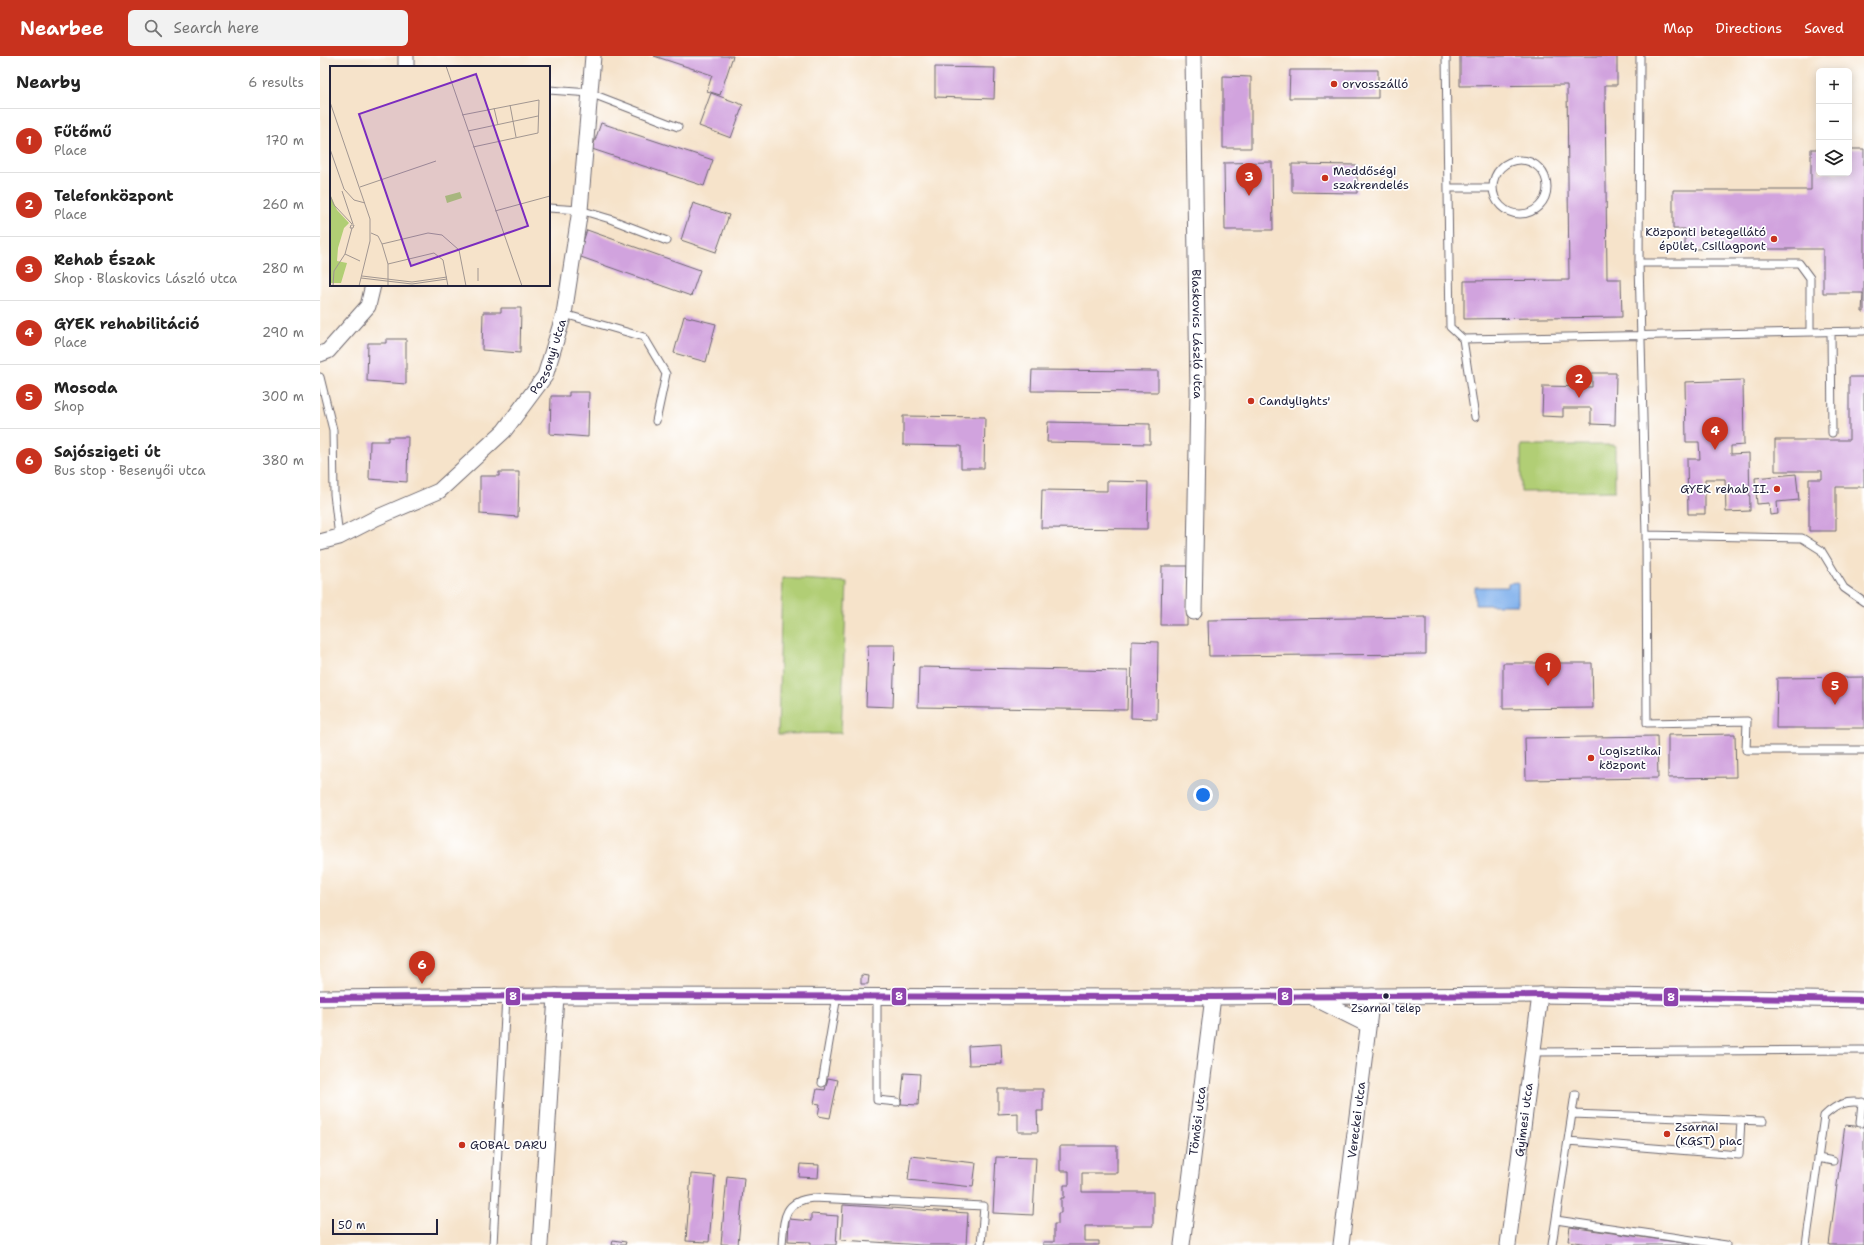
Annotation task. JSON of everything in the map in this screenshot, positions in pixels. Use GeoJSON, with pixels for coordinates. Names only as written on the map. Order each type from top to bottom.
{"type":"FeatureCollection","features":[{"type":"Feature","properties":{"kind":"street","name":"Pozsonyi utca"},"geometry":{"type":"LineString","coordinates":[[320,542],[339,537],[376,518],[440,491],[504,431],[545,376],[564,314],[580,210],[594,56]]}},
{"type":"Feature","properties":{"kind":"street","name":"Blaskovics László utca"},"geometry":{"type":"LineString","coordinates":[[1194,56],[1198,392],[1194,612]]}},
{"type":"Feature","properties":{"kind":"street"},"geometry":{"type":"LineString","coordinates":[[320,354],[328,351],[368,306],[373,286]]}},
{"type":"Feature","properties":{"kind":"street"},"geometry":{"type":"LineString","coordinates":[[320,998],[506,996],[1213,997],[1540,995],[1864,1000]]}},
{"type":"Feature","properties":{"kind":"street","name":"Gyimesi utca"},"geometry":{"type":"LineString","coordinates":[[1508,1245],[1540,995]]}},
{"type":"Feature","properties":{"kind":"street"},"geometry":{"type":"LineString","coordinates":[[540,1245],[556,996]]}},
{"type":"Feature","properties":{"kind":"street"},"geometry":{"type":"LineString","coordinates":[[1312,996],[1368,1025]]}},
{"type":"Feature","properties":{"kind":"street","name":"Vereckei utca"},"geometry":{"type":"LineString","coordinates":[[1341,1245],[1372,996]]}},
{"type":"Feature","properties":{"kind":"street","name":"Tömösi utca"},"geometry":{"type":"LineString","coordinates":[[1182,1245],[1213,997]]}},
{"type":"Feature","properties":{"kind":"lane"},"geometry":{"type":"LineString","coordinates":[[1446,56],[1450,327],[1463,338],[1864,331]]}},
{"type":"Feature","properties":{"kind":"lane"},"geometry":{"type":"LineString","coordinates":[[1640,56],[1639,263],[1646,535],[1647,722],[1747,721],[1746,750],[1864,750]]}},
{"type":"Feature","properties":{"kind":"lane"},"geometry":{"type":"LineString","coordinates":[[550,90],[590,93],[678,127]]}},
{"type":"Feature","properties":{"kind":"lane"},"geometry":{"type":"LineString","coordinates":[[1519,160],[1527,161],[1541,170],[1547,186],[1545,196],[1541,204],[1534,210],[1525,214],[1516,214],[1507,211],[1499,205],[1494,197],[1492,188],[1493,180],[1500,169],[1510,162],[1519,160]]}},
{"type":"Feature","properties":{"kind":"lane"},"geometry":{"type":"LineString","coordinates":[[1448,188],[1492,188]]}},
{"type":"Feature","properties":{"kind":"lane"},"geometry":{"type":"LineString","coordinates":[[550,208],[580,210],[610,219],[667,241]]}},
{"type":"Feature","properties":{"kind":"lane"},"geometry":{"type":"LineString","coordinates":[[1639,263],[1799,263],[1810,278],[1810,332]]}},
{"type":"Feature","properties":{"kind":"lane"},"geometry":{"type":"LineString","coordinates":[[564,314],[644,337],[666,374],[656,421]]}},
{"type":"Feature","properties":{"kind":"lane"},"geometry":{"type":"LineString","coordinates":[[1831,332],[1832,433]]}},
{"type":"Feature","properties":{"kind":"lane"},"geometry":{"type":"LineString","coordinates":[[1463,338],[1475,416]]}},
{"type":"Feature","properties":{"kind":"lane"},"geometry":{"type":"LineString","coordinates":[[320,377],[333,430],[334,494],[339,537]]}},
{"type":"Feature","properties":{"kind":"lane"},"geometry":{"type":"LineString","coordinates":[[1646,535],[1802,538],[1821,550],[1844,588],[1864,602]]}},
{"type":"Feature","properties":{"kind":"lane"},"geometry":{"type":"LineString","coordinates":[[493,1245],[506,996]]}},
{"type":"Feature","properties":{"kind":"lane"},"geometry":{"type":"LineString","coordinates":[[822,1083],[837,996]]}},
{"type":"Feature","properties":{"kind":"lane"},"geometry":{"type":"LineString","coordinates":[[878,996],[877,1100],[897,1102]]}},
{"type":"Feature","properties":{"kind":"lane"},"geometry":{"type":"LineString","coordinates":[[1533,1052],[1864,1050]]}},
{"type":"Feature","properties":{"kind":"lane"},"geometry":{"type":"LineString","coordinates":[[1553,1245],[1575,1094]]}},
{"type":"Feature","properties":{"kind":"lane"},"geometry":{"type":"LineString","coordinates":[[1806,1245],[1824,1116],[1836,1105],[1854,1101],[1863,1102],[1860,1123]]}},
{"type":"Feature","properties":{"kind":"lane"},"geometry":{"type":"LineString","coordinates":[[1572,1114],[1763,1121]]}},
{"type":"Feature","properties":{"kind":"lane"},"geometry":{"type":"LineString","coordinates":[[1568,1141],[1739,1155],[1741,1120]]}},
{"type":"Feature","properties":{"kind":"lane"},"geometry":{"type":"LineString","coordinates":[[1818,1158],[1833,1161]]}},
{"type":"Feature","properties":{"kind":"lane"},"geometry":{"type":"LineString","coordinates":[[782,1245],[784,1220],[787,1211],[797,1202],[813,1198],[984,1206],[981,1245]]}},
{"type":"Feature","properties":{"kind":"lane"},"geometry":{"type":"LineString","coordinates":[[1556,1220],[1726,1245]]}},
{"type":"Feature","properties":{"kind":"green space"},"geometry":{"type":"Polygon","coordinates":[[[1521,445],[1615,445],[1615,491],[1521,492],[1521,445]]]}},
{"type":"Feature","properties":{"kind":"green space"},"geometry":{"type":"Polygon","coordinates":[[[782,578],[847,582],[841,733],[778,734],[782,578]]]}},
{"type":"Feature","properties":{"kind":"water"},"geometry":{"type":"Polygon","coordinates":[[[1518,582],[1518,605],[1475,605],[1475,587],[1508,587],[1508,583],[1518,582]]]}},
{"type":"Feature","properties":{"kind":"building"},"geometry":{"type":"Polygon","coordinates":[[[654,56],[733,56],[720,95],[707,91],[712,75],[654,56]]]}},
{"type":"Feature","properties":{"kind":"building"},"geometry":{"type":"Polygon","coordinates":[[[1460,56],[1617,56],[1617,85],[1605,85],[1607,279],[1621,279],[1622,317],[1464,319],[1464,281],[1569,280],[1567,85],[1460,86],[1460,56]]]}},
{"type":"Feature","properties":{"kind":"building"},"geometry":{"type":"Polygon","coordinates":[[[935,67],[995,68],[994,99],[935,97],[935,67]]]}},
{"type":"Feature","properties":{"kind":"building","name":"orvosszálló"},"geometry":{"type":"Polygon","coordinates":[[[1290,70],[1378,70],[1378,98],[1289,98],[1290,70]]]}},
{"type":"Feature","properties":{"kind":"building"},"geometry":{"type":"Polygon","coordinates":[[[1223,76],[1251,77],[1251,148],[1223,148],[1223,76]]]}},
{"type":"Feature","properties":{"kind":"building"},"geometry":{"type":"Polygon","coordinates":[[[711,93],[743,105],[731,138],[699,126],[711,93]]]}},
{"type":"Feature","properties":{"kind":"building"},"geometry":{"type":"Polygon","coordinates":[[[601,123],[713,160],[704,186],[592,149],[601,123]]]}},
{"type":"Feature","properties":{"kind":"building","name":"Központi betegellátó épület, Csillagpont"},"geometry":{"type":"Polygon","coordinates":[[[1811,149],[1816,149],[1816,176],[1852,176],[1852,149],[1864,149],[1864,312],[1862,312],[1863,293],[1823,293],[1823,249],[1685,249],[1685,229],[1673,229],[1673,190],[1811,190],[1811,149]]]}},
{"type":"Feature","properties":{"kind":"building"},"geometry":{"type":"Polygon","coordinates":[[[1272,162],[1273,230],[1225,230],[1224,163],[1272,162]]]}},
{"type":"Feature","properties":{"kind":"building","name":"Meddőségi szakrendelés"},"geometry":{"type":"Polygon","coordinates":[[[1292,164],[1357,165],[1357,193],[1292,192],[1292,164]]]}},
{"type":"Feature","properties":{"kind":"building"},"geometry":{"type":"Polygon","coordinates":[[[693,203],[729,215],[716,252],[681,240],[693,203]]]}},
{"type":"Feature","properties":{"kind":"building"},"geometry":{"type":"Polygon","coordinates":[[[587,230],[700,270],[691,296],[578,256],[587,230]]]}},
{"type":"Feature","properties":{"kind":"building"},"geometry":{"type":"Polygon","coordinates":[[[501,308],[521,308],[520,353],[482,350],[483,312],[501,312],[501,308]]]}},
{"type":"Feature","properties":{"kind":"building"},"geometry":{"type":"Polygon","coordinates":[[[684,316],[716,324],[706,362],[674,353],[684,316]]]}},
{"type":"Feature","properties":{"kind":"building"},"geometry":{"type":"Polygon","coordinates":[[[386,339],[406,339],[406,384],[367,381],[368,343],[386,343],[386,339]]]}},
{"type":"Feature","properties":{"kind":"building"},"geometry":{"type":"Polygon","coordinates":[[[1032,370],[1158,371],[1158,392],[1031,391],[1032,370]]]}},
{"type":"Feature","properties":{"kind":"building"},"geometry":{"type":"Polygon","coordinates":[[[1592,373],[1616,373],[1615,425],[1591,424],[1591,408],[1563,408],[1563,417],[1542,416],[1543,386],[1592,387],[1592,373]]]}},
{"type":"Feature","properties":{"kind":"building"},"geometry":{"type":"Polygon","coordinates":[[[1849,377],[1864,377],[1864,487],[1836,487],[1836,531],[1809,531],[1809,479],[1822,479],[1822,471],[1775,471],[1775,440],[1849,440],[1849,377]]]}},
{"type":"Feature","properties":{"kind":"building"},"geometry":{"type":"Polygon","coordinates":[[[1743,380],[1744,445],[1731,446],[1731,454],[1749,453],[1750,511],[1726,512],[1725,479],[1705,479],[1705,514],[1688,514],[1687,459],[1700,459],[1699,442],[1686,442],[1685,382],[1743,380]]]}},
{"type":"Feature","properties":{"kind":"building"},"geometry":{"type":"Polygon","coordinates":[[[569,392],[589,392],[588,437],[550,434],[551,396],[569,396],[569,392]]]}},
{"type":"Feature","properties":{"kind":"building"},"geometry":{"type":"Polygon","coordinates":[[[903,416],[985,417],[984,468],[961,468],[961,446],[903,445],[903,416]]]}},
{"type":"Feature","properties":{"kind":"building"},"geometry":{"type":"Polygon","coordinates":[[[1048,422],[1150,424],[1150,444],[1047,442],[1048,422]]]}},
{"type":"Feature","properties":{"kind":"building"},"geometry":{"type":"Polygon","coordinates":[[[388,437],[408,437],[407,482],[369,479],[370,441],[388,441],[388,437]]]}},
{"type":"Feature","properties":{"kind":"building"},"geometry":{"type":"Polygon","coordinates":[[[499,472],[519,472],[518,517],[480,514],[480,476],[499,476],[499,472]]]}},
{"type":"Feature","properties":{"kind":"building","name":"GYEK rehab II."},"geometry":{"type":"Polygon","coordinates":[[[1796,474],[1799,500],[1777,502],[1778,514],[1770,515],[1769,503],[1757,504],[1755,478],[1796,474]]]}},
{"type":"Feature","properties":{"kind":"building"},"geometry":{"type":"Polygon","coordinates":[[[1107,481],[1148,482],[1147,529],[1041,528],[1042,490],[1107,491],[1107,481]]]}},
{"type":"Feature","properties":{"kind":"building"},"geometry":{"type":"Polygon","coordinates":[[[1162,566],[1187,566],[1187,625],[1161,625],[1162,566]]]}},
{"type":"Feature","properties":{"kind":"building"},"geometry":{"type":"Polygon","coordinates":[[[1426,617],[1426,654],[1209,656],[1208,620],[1426,617]]]}},
{"type":"Feature","properties":{"kind":"building"},"geometry":{"type":"Polygon","coordinates":[[[1132,641],[1158,642],[1157,719],[1131,718],[1132,641]]]}},
{"type":"Feature","properties":{"kind":"building"},"geometry":{"type":"Polygon","coordinates":[[[868,645],[895,645],[893,707],[866,706],[868,645]]]}},
{"type":"Feature","properties":{"kind":"building"},"geometry":{"type":"Polygon","coordinates":[[[1503,663],[1592,663],[1593,708],[1503,709],[1503,663]]]}},
{"type":"Feature","properties":{"kind":"building"},"geometry":{"type":"Polygon","coordinates":[[[919,667],[1128,671],[1127,710],[918,707],[919,667]]]}},
{"type":"Feature","properties":{"kind":"building"},"geometry":{"type":"Polygon","coordinates":[[[1864,677],[1864,728],[1776,728],[1777,678],[1864,677]]]}},
{"type":"Feature","properties":{"kind":"building","name":"Logisztikai központ"},"geometry":{"type":"Polygon","coordinates":[[[1735,734],[1736,777],[1668,778],[1668,735],[1735,734]]]}},
{"type":"Feature","properties":{"kind":"building","name":"Logisztikai központ"},"geometry":{"type":"Polygon","coordinates":[[[1657,736],[1658,778],[1526,780],[1525,738],[1657,736]]]}},
{"type":"Feature","properties":{"kind":"building"},"geometry":{"type":"Polygon","coordinates":[[[861,975],[869,976],[868,984],[861,984],[861,975]]]}},
{"type":"Feature","properties":{"kind":"building"},"geometry":{"type":"Polygon","coordinates":[[[1001,1044],[1002,1064],[969,1065],[968,1046],[1001,1044]]]}},
{"type":"Feature","properties":{"kind":"building"},"geometry":{"type":"Polygon","coordinates":[[[904,1073],[920,1074],[918,1105],[901,1104],[904,1073]]]}},
{"type":"Feature","properties":{"kind":"building"},"geometry":{"type":"Polygon","coordinates":[[[828,1078],[838,1080],[830,1118],[818,1116],[820,1104],[814,1103],[817,1089],[825,1090],[828,1078]]]}},
{"type":"Feature","properties":{"kind":"building"},"geometry":{"type":"Polygon","coordinates":[[[998,1089],[1043,1089],[1043,1111],[1037,1111],[1038,1132],[1018,1132],[1018,1113],[998,1114],[998,1089]]]}},
{"type":"Feature","properties":{"kind":"building"},"geometry":{"type":"Polygon","coordinates":[[[1845,1125],[1864,1127],[1864,1245],[1829,1245],[1845,1125]]]}},
{"type":"Feature","properties":{"kind":"building"},"geometry":{"type":"Polygon","coordinates":[[[1060,1146],[1117,1146],[1117,1173],[1082,1173],[1082,1192],[1153,1192],[1153,1226],[1085,1226],[1085,1241],[1099,1241],[1099,1245],[1043,1245],[1043,1242],[1054,1242],[1054,1224],[1058,1224],[1058,1213],[1061,1213],[1061,1198],[1064,1198],[1064,1185],[1069,1185],[1069,1171],[1060,1171],[1060,1146]]]}},
{"type":"Feature","properties":{"kind":"building"},"geometry":{"type":"Polygon","coordinates":[[[911,1156],[976,1163],[973,1187],[908,1180],[911,1156]]]}},
{"type":"Feature","properties":{"kind":"building"},"geometry":{"type":"Polygon","coordinates":[[[996,1157],[1036,1158],[1033,1215],[993,1213],[996,1157]]]}},
{"type":"Feature","properties":{"kind":"building"},"geometry":{"type":"Polygon","coordinates":[[[800,1164],[819,1165],[818,1178],[799,1177],[800,1164]]]}},
{"type":"Feature","properties":{"kind":"building"},"geometry":{"type":"Polygon","coordinates":[[[691,1174],[715,1176],[709,1242],[686,1241],[691,1174]]]}},
{"type":"Feature","properties":{"kind":"building"},"geometry":{"type":"Polygon","coordinates":[[[727,1176],[744,1178],[738,1245],[721,1244],[727,1176]]]}},
{"type":"Feature","properties":{"kind":"building"},"geometry":{"type":"Polygon","coordinates":[[[843,1205],[968,1213],[966,1245],[923,1245],[841,1240],[843,1205]]]}},
{"type":"Feature","properties":{"kind":"building"},"geometry":{"type":"Polygon","coordinates":[[[811,1214],[838,1216],[836,1245],[811,1245],[811,1242],[788,1241],[789,1219],[811,1221],[811,1214]]]}},
{"type":"Feature","properties":{"kind":"building"},"geometry":{"type":"Polygon","coordinates":[[[1570,1227],[1691,1245],[1594,1245],[1568,1241],[1570,1227]]]}},
{"type":"Feature","properties":{"kind":"building"},"geometry":{"type":"Polygon","coordinates":[[[613,1240],[626,1242],[625,1245],[612,1245],[613,1240]]]}},
{"type":"Feature","properties":{"kind":"transit line","name":"8"},"geometry":{"type":"LineString","coordinates":[[320,998],[556,996],[1213,997],[1540,995],[1864,1000]]}},
{"type":"Feature","properties":{"kind":"place","name":"orvosszálló"},"geometry":{"type":"Point","coordinates":[1334,84]}},
{"type":"Feature","properties":{"kind":"place","name":"Meddőségi szakrendelés"},"geometry":{"type":"Point","coordinates":[1325,178]}},
{"type":"Feature","properties":{"kind":"place","name":"Rehab Észak"},"geometry":{"type":"Point","coordinates":[1249,196]}},
{"type":"Feature","properties":{"kind":"place","name":"Központi betegellátó épület, Csillagpont"},"geometry":{"type":"Point","coordinates":[1774,239]}},
{"type":"Feature","properties":{"kind":"place","name":"Telefonközpont"},"geometry":{"type":"Point","coordinates":[1579,398]}},
{"type":"Feature","properties":{"kind":"place","name":"Candylights'"},"geometry":{"type":"Point","coordinates":[1251,401]}},
{"type":"Feature","properties":{"kind":"place","name":"GYEK rehabilitáció"},"geometry":{"type":"Point","coordinates":[1715,450]}},
{"type":"Feature","properties":{"kind":"place","name":"GYEK rehab II."},"geometry":{"type":"Point","coordinates":[1777,489]}},
{"type":"Feature","properties":{"kind":"place","name":"Fűtőmű"},"geometry":{"type":"Point","coordinates":[1548,686]}},
{"type":"Feature","properties":{"kind":"place","name":"Mosoda"},"geometry":{"type":"Point","coordinates":[1835,705]}},
{"type":"Feature","properties":{"kind":"place","name":"Logisztikai központ"},"geometry":{"type":"Point","coordinates":[1591,758]}},
{"type":"Feature","properties":{"kind":"place","name":"Sajószigeti út"},"geometry":{"type":"Point","coordinates":[422,984]}},
{"type":"Feature","properties":{"kind":"place","name":"Zsarnai telep"},"geometry":{"type":"Point","coordinates":[1386,996]}},
{"type":"Feature","properties":{"kind":"place","name":"Zsarnai (KGST) piac"},"geometry":{"type":"Point","coordinates":[1667,1134]}},
{"type":"Feature","properties":{"kind":"place","name":"GOBAL DARU"},"geometry":{"type":"Point","coordinates":[462,1145]}}]}
